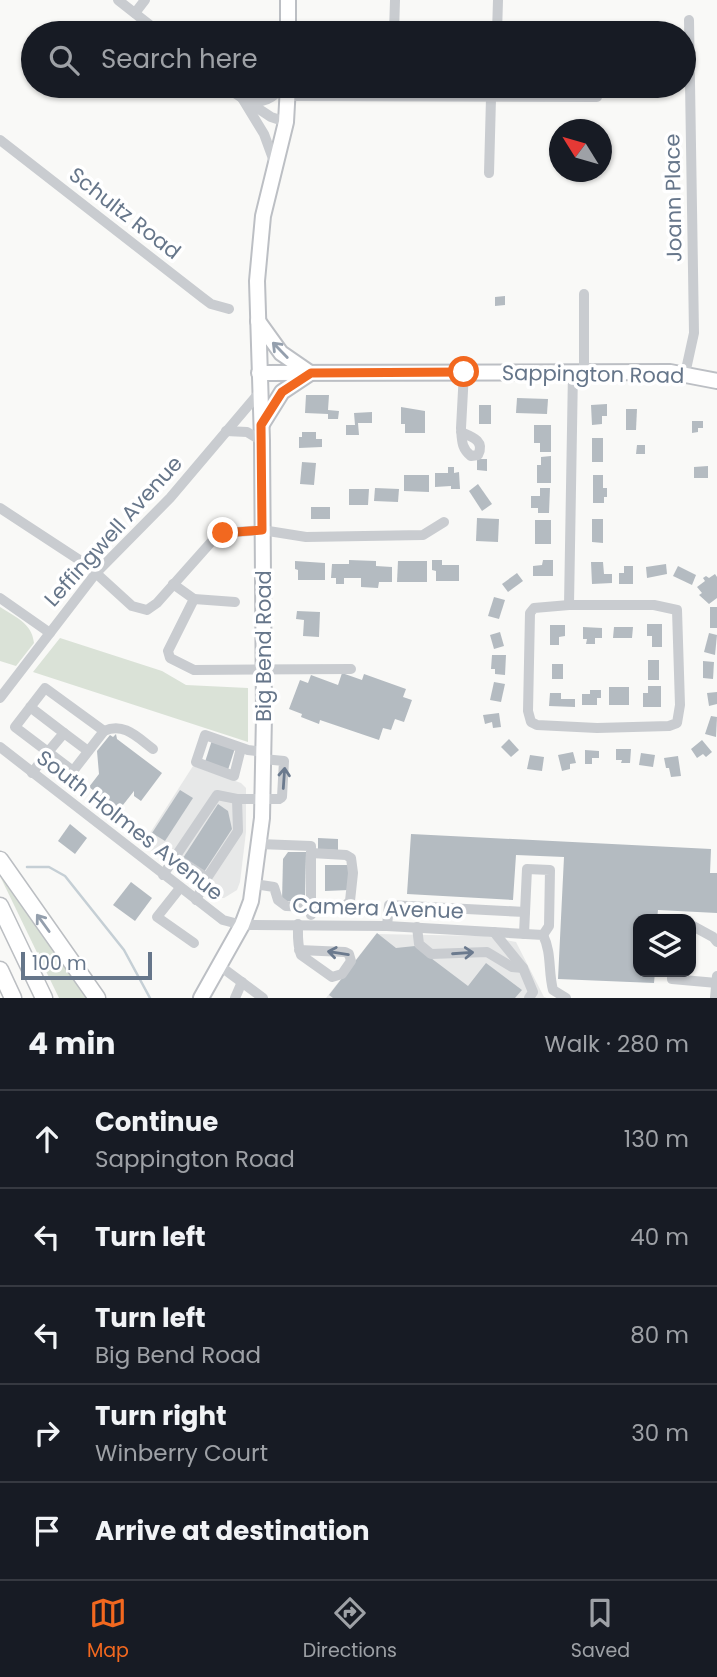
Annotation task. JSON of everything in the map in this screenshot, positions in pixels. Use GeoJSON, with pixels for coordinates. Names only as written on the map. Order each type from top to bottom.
{"type":"FeatureCollection","features":[{"type":"Feature","properties":{"kind":"highway"},"geometry":{"type":"LineString","coordinates":[[0,860],[97,998]]}},
{"type":"Feature","properties":{"kind":"highway"},"geometry":{"type":"LineString","coordinates":[[0,906],[44,998]]}},
{"type":"Feature","properties":{"kind":"highway"},"geometry":{"type":"LineString","coordinates":[[0,970],[13,998]]}},
{"type":"Feature","properties":{"kind":"main road"},"geometry":{"type":"LineString","coordinates":[[288,0],[288,21]]}},
{"type":"Feature","properties":{"kind":"main road","name":"Big Bend Road"},"geometry":{"type":"LineString","coordinates":[[201,994],[242,925],[251,901],[259,844],[263,800],[264,671],[262,441],[257,281],[263,216],[286,122],[285,98]]}},
{"type":"Feature","properties":{"kind":"main road"},"geometry":{"type":"LineString","coordinates":[[257,319],[281,353],[311,373],[282,392],[261,425]]}},
{"type":"Feature","properties":{"kind":"main road","name":"Sappington Road"},"geometry":{"type":"LineString","coordinates":[[259,373],[670,372],[717,381]]}},
{"type":"Feature","properties":{"kind":"street"},"geometry":{"type":"LineString","coordinates":[[118,0],[145,21]]}},
{"type":"Feature","properties":{"kind":"street"},"geometry":{"type":"LineString","coordinates":[[135,13],[145,0]]}},
{"type":"Feature","properties":{"kind":"street"},"geometry":{"type":"LineString","coordinates":[[394,21],[395,0]]}},
{"type":"Feature","properties":{"kind":"street"},"geometry":{"type":"LineString","coordinates":[[497,21],[498,0]]}},
{"type":"Feature","properties":{"kind":"street"},"geometry":{"type":"LineString","coordinates":[[242,99],[260,102],[267,98]]}},
{"type":"Feature","properties":{"kind":"street"},"geometry":{"type":"LineString","coordinates":[[489,173],[491,98]]}},
{"type":"Feature","properties":{"kind":"street","name":"Joann Place"},"geometry":{"type":"LineString","coordinates":[[685,374],[694,332],[690,98]]}},
{"type":"Feature","properties":{"kind":"street"},"geometry":{"type":"LineString","coordinates":[[242,99],[271,117],[286,122]]}},
{"type":"Feature","properties":{"kind":"street"},"geometry":{"type":"LineString","coordinates":[[242,99],[264,134],[276,167]]}},
{"type":"Feature","properties":{"kind":"street","name":"Schultz Road"},"geometry":{"type":"LineString","coordinates":[[0,140],[211,304],[229,309]]}},
{"type":"Feature","properties":{"kind":"street"},"geometry":{"type":"LineString","coordinates":[[569,605],[583,294]]}},
{"type":"Feature","properties":{"kind":"street"},"geometry":{"type":"LineString","coordinates":[[461,432],[464,372]]}},
{"type":"Feature","properties":{"kind":"street","name":"Leffingwell Avenue"},"geometry":{"type":"LineString","coordinates":[[0,698],[96,573],[170,498],[259,393]]}},
{"type":"Feature","properties":{"kind":"street"},"geometry":{"type":"LineString","coordinates":[[226,431],[247,432],[262,441]]}},
{"type":"Feature","properties":{"kind":"street"},"geometry":{"type":"LineString","coordinates":[[0,508],[96,573],[132,606],[142,610],[152,607],[217,536],[223,533],[262,530],[306,537],[423,536],[444,522]]}},
{"type":"Feature","properties":{"kind":"street"},"geometry":{"type":"LineString","coordinates":[[173,584],[194,599],[235,602]]}},
{"type":"Feature","properties":{"kind":"street"},"geometry":{"type":"LineString","coordinates":[[194,599],[167,651],[170,658],[194,670],[351,668]]}},
{"type":"Feature","properties":{"kind":"street"},"geometry":{"type":"LineString","coordinates":[[1,600],[50,633]]}},
{"type":"Feature","properties":{"kind":"street"},"geometry":{"type":"LineString","coordinates":[[569,605],[654,605],[677,610],[680,705],[677,723],[670,726],[597,727],[537,725],[531,722],[528,711],[530,613],[534,608],[569,605]]}},
{"type":"Feature","properties":{"kind":"street"},"geometry":{"type":"LineString","coordinates":[[104,731],[45,688],[15,727],[73,771],[104,731],[111,727],[128,729],[153,749]]}},
{"type":"Feature","properties":{"kind":"street"},"geometry":{"type":"LineString","coordinates":[[30,707],[88,751]]}},
{"type":"Feature","properties":{"kind":"street"},"geometry":{"type":"LineString","coordinates":[[32,773],[64,733]]}},
{"type":"Feature","properties":{"kind":"street"},"geometry":{"type":"LineString","coordinates":[[163,875],[217,795],[263,800],[282,797],[283,760],[205,735],[196,762],[234,776],[241,748]]}},
{"type":"Feature","properties":{"kind":"street","name":"South Holmes Avenue"},"geometry":{"type":"LineString","coordinates":[[0,747],[219,918],[242,925]]}},
{"type":"Feature","properties":{"kind":"street"},"geometry":{"type":"LineString","coordinates":[[196,900],[207,878],[239,831],[237,799]]}},
{"type":"Feature","properties":{"kind":"street"},"geometry":{"type":"LineString","coordinates":[[259,844],[311,846],[311,925]]}},
{"type":"Feature","properties":{"kind":"street"},"geometry":{"type":"LineString","coordinates":[[254,884],[274,887],[278,900],[286,906],[342,908],[350,901],[354,873],[351,858],[346,855],[311,853]]}},
{"type":"Feature","properties":{"kind":"street"},"geometry":{"type":"LineString","coordinates":[[176,858],[207,878]]}},
{"type":"Feature","properties":{"kind":"street"},"geometry":{"type":"LineString","coordinates":[[519,933],[525,912],[527,869],[550,870],[548,926],[543,935],[551,957],[553,990],[566,998]]}},
{"type":"Feature","properties":{"kind":"street"},"geometry":{"type":"LineString","coordinates":[[180,888],[157,917],[194,943]]}},
{"type":"Feature","properties":{"kind":"street"},"geometry":{"type":"LineString","coordinates":[[387,926],[389,905],[525,912]]}},
{"type":"Feature","properties":{"kind":"street"},"geometry":{"type":"LineString","coordinates":[[298,924],[299,950]]}},
{"type":"Feature","properties":{"kind":"street","name":"Camera Avenue"},"geometry":{"type":"LineString","coordinates":[[242,925],[387,926],[543,935]]}},
{"type":"Feature","properties":{"kind":"street"},"geometry":{"type":"LineString","coordinates":[[417,928],[419,944],[431,954],[487,952],[512,967],[523,968]]}},
{"type":"Feature","properties":{"kind":"street"},"geometry":{"type":"LineString","coordinates":[[696,928],[717,942]]}},
{"type":"Feature","properties":{"kind":"street"},"geometry":{"type":"LineString","coordinates":[[494,932],[523,968],[533,992],[529,998]]}},
{"type":"Feature","properties":{"kind":"street"},"geometry":{"type":"LineString","coordinates":[[220,966],[263,998]]}},
{"type":"Feature","properties":{"kind":"street"},"geometry":{"type":"LineString","coordinates":[[715,998],[717,976]]}},
{"type":"Feature","properties":{"kind":"street"},"geometry":{"type":"LineString","coordinates":[[671,977],[716,983]]}},
{"type":"Feature","properties":{"kind":"street"},"geometry":{"type":"LineString","coordinates":[[235,998],[242,982]]}},
{"type":"Feature","properties":{"kind":"shaded area"},"geometry":{"type":"Polygon","coordinates":[[[0,607],[22,621],[33,636],[34,643],[16,666],[0,661],[0,607]]]}},
{"type":"Feature","properties":{"kind":"shaded area"},"geometry":{"type":"Polygon","coordinates":[[[60,638],[162,671],[186,685],[248,688],[248,742],[33,672],[60,638]]]}},
{"type":"Feature","properties":{"kind":"shaded area"},"geometry":{"type":"Polygon","coordinates":[[[193,766],[241,783],[246,788],[246,832],[240,882],[237,890],[224,898],[213,898],[143,844],[193,766]]]}},
{"type":"Feature","properties":{"kind":"shaded area"},"geometry":{"type":"Polygon","coordinates":[[[0,867],[91,998],[59,998],[0,876],[0,867]]]}},
{"type":"Feature","properties":{"kind":"shaded area"},"geometry":{"type":"Polygon","coordinates":[[[376,934],[485,936],[516,942],[544,997],[547,998],[326,998],[376,934]]]}},
{"type":"Feature","properties":{"kind":"building"},"geometry":{"type":"Polygon","coordinates":[[[505,296],[505,305],[495,306],[495,297],[505,296]]]}},
{"type":"Feature","properties":{"kind":"building"},"geometry":{"type":"Polygon","coordinates":[[[306,395],[329,395],[328,410],[339,411],[338,419],[328,419],[328,414],[305,413],[306,395]]]}},
{"type":"Feature","properties":{"kind":"building"},"geometry":{"type":"Polygon","coordinates":[[[517,398],[548,399],[547,414],[516,413],[517,398]]]}},
{"type":"Feature","properties":{"kind":"building"},"geometry":{"type":"Polygon","coordinates":[[[607,404],[607,416],[602,416],[602,424],[592,425],[591,405],[607,404]]]}},
{"type":"Feature","properties":{"kind":"building"},"geometry":{"type":"Polygon","coordinates":[[[479,405],[491,405],[491,424],[479,424],[479,405]]]}},
{"type":"Feature","properties":{"kind":"building"},"geometry":{"type":"Polygon","coordinates":[[[401,407],[425,411],[425,433],[405,433],[405,424],[401,424],[401,407]]]}},
{"type":"Feature","properties":{"kind":"building"},"geometry":{"type":"Polygon","coordinates":[[[626,409],[637,409],[636,430],[626,430],[626,409]]]}},
{"type":"Feature","properties":{"kind":"building"},"geometry":{"type":"Polygon","coordinates":[[[372,412],[372,423],[358,423],[359,435],[346,435],[346,425],[355,425],[354,413],[372,412]]]}},
{"type":"Feature","properties":{"kind":"building"},"geometry":{"type":"Polygon","coordinates":[[[692,421],[703,421],[703,428],[692,433],[692,421]]]}},
{"type":"Feature","properties":{"kind":"building"},"geometry":{"type":"Polygon","coordinates":[[[534,425],[551,425],[551,452],[540,452],[540,443],[534,443],[534,425]]]}},
{"type":"Feature","properties":{"kind":"building"},"geometry":{"type":"Polygon","coordinates":[[[302,432],[316,432],[316,439],[322,439],[322,447],[299,448],[302,432]]]}},
{"type":"Feature","properties":{"kind":"building"},"geometry":{"type":"Polygon","coordinates":[[[592,438],[603,438],[603,462],[592,462],[592,438]]]}},
{"type":"Feature","properties":{"kind":"building"},"geometry":{"type":"Polygon","coordinates":[[[637,445],[645,445],[645,454],[636,454],[637,445]]]}},
{"type":"Feature","properties":{"kind":"building"},"geometry":{"type":"Polygon","coordinates":[[[551,456],[551,483],[537,483],[537,465],[541,465],[541,457],[551,456]]]}},
{"type":"Feature","properties":{"kind":"building"},"geometry":{"type":"Polygon","coordinates":[[[477,459],[487,459],[487,471],[477,470],[477,459]]]}},
{"type":"Feature","properties":{"kind":"building"},"geometry":{"type":"Polygon","coordinates":[[[302,462],[316,463],[314,485],[300,484],[302,462]]]}},
{"type":"Feature","properties":{"kind":"building"},"geometry":{"type":"Polygon","coordinates":[[[708,466],[708,478],[694,478],[694,467],[708,466]]]}},
{"type":"Feature","properties":{"kind":"building"},"geometry":{"type":"Polygon","coordinates":[[[448,467],[454,467],[454,473],[459,472],[460,489],[451,489],[451,486],[435,487],[435,473],[448,473],[448,467]]]}},
{"type":"Feature","properties":{"kind":"building"},"geometry":{"type":"Polygon","coordinates":[[[404,475],[429,475],[429,492],[404,491],[404,475]]]}},
{"type":"Feature","properties":{"kind":"building"},"geometry":{"type":"Polygon","coordinates":[[[593,475],[603,475],[603,488],[607,488],[604,503],[593,503],[593,475]]]}},
{"type":"Feature","properties":{"kind":"building"},"geometry":{"type":"Polygon","coordinates":[[[478,484],[492,504],[482,511],[469,491],[478,484]]]}},
{"type":"Feature","properties":{"kind":"building"},"geometry":{"type":"Polygon","coordinates":[[[375,488],[399,489],[398,502],[374,501],[375,488]]]}},
{"type":"Feature","properties":{"kind":"building"},"geometry":{"type":"Polygon","coordinates":[[[540,488],[550,488],[549,513],[538,513],[538,508],[531,508],[531,496],[540,496],[540,488]]]}},
{"type":"Feature","properties":{"kind":"building"},"geometry":{"type":"Polygon","coordinates":[[[349,489],[369,489],[368,505],[349,505],[349,489]]]}},
{"type":"Feature","properties":{"kind":"building"},"geometry":{"type":"Polygon","coordinates":[[[311,507],[330,507],[330,519],[311,519],[311,507]]]}},
{"type":"Feature","properties":{"kind":"building"},"geometry":{"type":"Polygon","coordinates":[[[477,518],[499,519],[498,542],[476,541],[477,518]]]}},
{"type":"Feature","properties":{"kind":"building"},"geometry":{"type":"Polygon","coordinates":[[[592,519],[603,519],[603,543],[592,542],[592,519]]]}},
{"type":"Feature","properties":{"kind":"building"},"geometry":{"type":"Polygon","coordinates":[[[535,520],[551,520],[551,544],[535,544],[535,520]]]}},
{"type":"Feature","properties":{"kind":"building"},"geometry":{"type":"Polygon","coordinates":[[[349,560],[376,561],[376,566],[392,567],[392,582],[379,582],[378,588],[361,587],[361,578],[344,578],[344,584],[336,584],[336,578],[331,578],[332,564],[349,564],[349,560]]]}},
{"type":"Feature","properties":{"kind":"building"},"geometry":{"type":"Polygon","coordinates":[[[432,560],[442,560],[442,565],[459,565],[459,581],[436,581],[432,560]]]}},
{"type":"Feature","properties":{"kind":"building"},"geometry":{"type":"Polygon","coordinates":[[[543,560],[553,560],[553,576],[533,576],[533,566],[542,565],[543,560]]]}},
{"type":"Feature","properties":{"kind":"building"},"geometry":{"type":"Polygon","coordinates":[[[295,561],[325,563],[325,580],[298,580],[295,561]]]}},
{"type":"Feature","properties":{"kind":"building"},"geometry":{"type":"Polygon","coordinates":[[[398,561],[427,561],[427,582],[397,582],[398,561]]]}},
{"type":"Feature","properties":{"kind":"building"},"geometry":{"type":"Polygon","coordinates":[[[591,562],[603,562],[604,574],[612,574],[612,583],[592,584],[591,562]]]}},
{"type":"Feature","properties":{"kind":"building"},"geometry":{"type":"Polygon","coordinates":[[[666,564],[667,574],[647,578],[646,567],[666,564]]]}},
{"type":"Feature","properties":{"kind":"building"},"geometry":{"type":"Polygon","coordinates":[[[624,566],[633,566],[633,584],[619,584],[619,573],[624,573],[624,566]]]}},
{"type":"Feature","properties":{"kind":"building"},"geometry":{"type":"Polygon","coordinates":[[[678,566],[696,575],[692,585],[673,576],[678,566]]]}},
{"type":"Feature","properties":{"kind":"building"},"geometry":{"type":"Polygon","coordinates":[[[517,573],[523,581],[508,592],[502,584],[517,573]]]}},
{"type":"Feature","properties":{"kind":"building"},"geometry":{"type":"Polygon","coordinates":[[[715,574],[717,598],[709,604],[699,595],[702,593],[697,587],[705,581],[703,578],[715,574]]]}},
{"type":"Feature","properties":{"kind":"building"},"geometry":{"type":"Polygon","coordinates":[[[494,597],[505,600],[499,619],[488,616],[494,597]]]}},
{"type":"Feature","properties":{"kind":"building"},"geometry":{"type":"Polygon","coordinates":[[[710,607],[717,607],[717,628],[710,628],[710,607]]]}},
{"type":"Feature","properties":{"kind":"building"},"geometry":{"type":"Polygon","coordinates":[[[297,611],[320,612],[319,637],[303,636],[304,620],[296,619],[297,611]]]}},
{"type":"Feature","properties":{"kind":"building"},"geometry":{"type":"Polygon","coordinates":[[[647,624],[662,624],[662,647],[652,647],[652,636],[647,636],[647,624]]]}},
{"type":"Feature","properties":{"kind":"building"},"geometry":{"type":"Polygon","coordinates":[[[550,625],[565,625],[565,636],[559,637],[559,645],[550,645],[550,625]]]}},
{"type":"Feature","properties":{"kind":"building"},"geometry":{"type":"Polygon","coordinates":[[[583,627],[602,628],[602,638],[595,638],[595,644],[586,644],[583,627]]]}},
{"type":"Feature","properties":{"kind":"building"},"geometry":{"type":"Polygon","coordinates":[[[614,627],[633,627],[632,638],[613,638],[614,627]]]}},
{"type":"Feature","properties":{"kind":"building"},"geometry":{"type":"Polygon","coordinates":[[[500,632],[504,646],[494,649],[490,635],[500,632]]]}},
{"type":"Feature","properties":{"kind":"building"},"geometry":{"type":"Polygon","coordinates":[[[709,633],[717,635],[715,655],[704,652],[709,633]]]}},
{"type":"Feature","properties":{"kind":"building"},"geometry":{"type":"Polygon","coordinates":[[[492,655],[506,655],[505,675],[495,674],[495,669],[491,669],[492,655]]]}},
{"type":"Feature","properties":{"kind":"building"},"geometry":{"type":"Polygon","coordinates":[[[648,660],[659,660],[659,680],[648,680],[648,660]]]}},
{"type":"Feature","properties":{"kind":"building"},"geometry":{"type":"Polygon","coordinates":[[[703,661],[714,662],[713,679],[703,678],[703,661]]]}},
{"type":"Feature","properties":{"kind":"building"},"geometry":{"type":"Polygon","coordinates":[[[552,664],[563,664],[563,679],[552,679],[552,664]]]}},
{"type":"Feature","properties":{"kind":"building"},"geometry":{"type":"Polygon","coordinates":[[[342,673],[362,680],[364,674],[406,689],[403,697],[412,700],[404,722],[395,719],[391,730],[383,728],[379,740],[320,720],[319,724],[289,709],[300,680],[308,683],[311,675],[338,685],[342,673]]]}},
{"type":"Feature","properties":{"kind":"building"},"geometry":{"type":"Polygon","coordinates":[[[494,682],[505,684],[501,702],[490,700],[494,682]]]}},
{"type":"Feature","properties":{"kind":"building"},"geometry":{"type":"Polygon","coordinates":[[[648,686],[661,686],[661,707],[643,707],[643,693],[648,693],[648,686]]]}},
{"type":"Feature","properties":{"kind":"building"},"geometry":{"type":"Polygon","coordinates":[[[609,687],[629,687],[629,705],[609,705],[609,687]]]}},
{"type":"Feature","properties":{"kind":"building"},"geometry":{"type":"Polygon","coordinates":[[[590,690],[601,690],[601,698],[597,698],[597,705],[582,705],[582,694],[590,694],[590,690]]]}},
{"type":"Feature","properties":{"kind":"building"},"geometry":{"type":"Polygon","coordinates":[[[717,692],[717,704],[709,706],[707,693],[717,692]]]}},
{"type":"Feature","properties":{"kind":"building"},"geometry":{"type":"Polygon","coordinates":[[[550,693],[561,693],[561,699],[575,699],[575,707],[549,706],[550,693]]]}},
{"type":"Feature","properties":{"kind":"building"},"geometry":{"type":"Polygon","coordinates":[[[499,713],[501,727],[493,728],[492,722],[485,724],[483,715],[499,713]]]}},
{"type":"Feature","properties":{"kind":"building"},"geometry":{"type":"Polygon","coordinates":[[[711,716],[717,717],[716,737],[705,734],[711,716]]]}},
{"type":"Feature","properties":{"kind":"building"},"geometry":{"type":"Polygon","coordinates":[[[116,734],[117,739],[162,773],[141,801],[134,796],[134,791],[119,810],[89,787],[99,774],[97,751],[110,735],[113,737],[116,734]]]}},
{"type":"Feature","properties":{"kind":"building"},"geometry":{"type":"Polygon","coordinates":[[[509,739],[519,750],[511,757],[501,747],[509,739]]]}},
{"type":"Feature","properties":{"kind":"building"},"geometry":{"type":"Polygon","coordinates":[[[212,740],[235,748],[228,770],[205,762],[212,740]]]}},
{"type":"Feature","properties":{"kind":"building"},"geometry":{"type":"Polygon","coordinates":[[[702,740],[712,752],[706,757],[703,754],[697,758],[691,749],[702,740]]]}},
{"type":"Feature","properties":{"kind":"building"},"geometry":{"type":"Polygon","coordinates":[[[616,749],[631,749],[630,763],[616,760],[616,749]]]}},
{"type":"Feature","properties":{"kind":"building"},"geometry":{"type":"Polygon","coordinates":[[[585,750],[599,751],[599,758],[592,758],[592,764],[585,764],[585,750]]]}},
{"type":"Feature","properties":{"kind":"building"},"geometry":{"type":"Polygon","coordinates":[[[573,752],[576,763],[570,764],[570,769],[562,771],[558,755],[573,752]]]}},
{"type":"Feature","properties":{"kind":"building"},"geometry":{"type":"Polygon","coordinates":[[[641,753],[655,755],[653,767],[639,765],[641,753]]]}},
{"type":"Feature","properties":{"kind":"building"},"geometry":{"type":"Polygon","coordinates":[[[530,755],[544,757],[542,771],[527,769],[530,755]]]}},
{"type":"Feature","properties":{"kind":"building"},"geometry":{"type":"Polygon","coordinates":[[[678,756],[681,776],[671,777],[664,758],[678,756]]]}},
{"type":"Feature","properties":{"kind":"building"},"geometry":{"type":"Polygon","coordinates":[[[180,790],[193,798],[165,841],[152,833],[180,790]]]}},
{"type":"Feature","properties":{"kind":"building"},"geometry":{"type":"Polygon","coordinates":[[[218,804],[228,811],[232,829],[204,872],[183,858],[218,804]]]}},
{"type":"Feature","properties":{"kind":"building"},"geometry":{"type":"Polygon","coordinates":[[[70,824],[87,838],[75,854],[58,841],[70,824]]]}},
{"type":"Feature","properties":{"kind":"building"},"geometry":{"type":"Polygon","coordinates":[[[411,834],[711,849],[710,873],[717,873],[717,913],[658,910],[658,914],[633,914],[633,977],[655,977],[654,983],[558,979],[564,857],[516,855],[513,900],[407,894],[411,834]]]}},
{"type":"Feature","properties":{"kind":"building"},"geometry":{"type":"Polygon","coordinates":[[[318,838],[338,839],[338,850],[318,849],[318,838]]]}},
{"type":"Feature","properties":{"kind":"building"},"geometry":{"type":"Polygon","coordinates":[[[288,852],[306,852],[305,901],[282,901],[283,859],[288,852]]]}},
{"type":"Feature","properties":{"kind":"building"},"geometry":{"type":"Polygon","coordinates":[[[325,865],[348,865],[349,890],[325,891],[325,865]]]}},
{"type":"Feature","properties":{"kind":"building"},"geometry":{"type":"Polygon","coordinates":[[[131,882],[152,898],[135,921],[113,905],[131,882]]]}},
{"type":"Feature","properties":{"kind":"building"},"geometry":{"type":"Polygon","coordinates":[[[377,933],[396,948],[415,946],[468,986],[486,963],[522,990],[515,998],[333,998],[329,995],[377,933]]]}},
{"type":"Feature","properties":{"kind":"waterway"},"geometry":{"type":"LineString","coordinates":[[27,867],[49,867],[65,876],[124,950],[150,998]]}},
{"type":"Feature","properties":{"kind":"route"},"geometry":{"type":"LineString","coordinates":[[223,533],[262,530],[261,425],[278,397],[294,382],[311,373],[464,372]]}}]}
